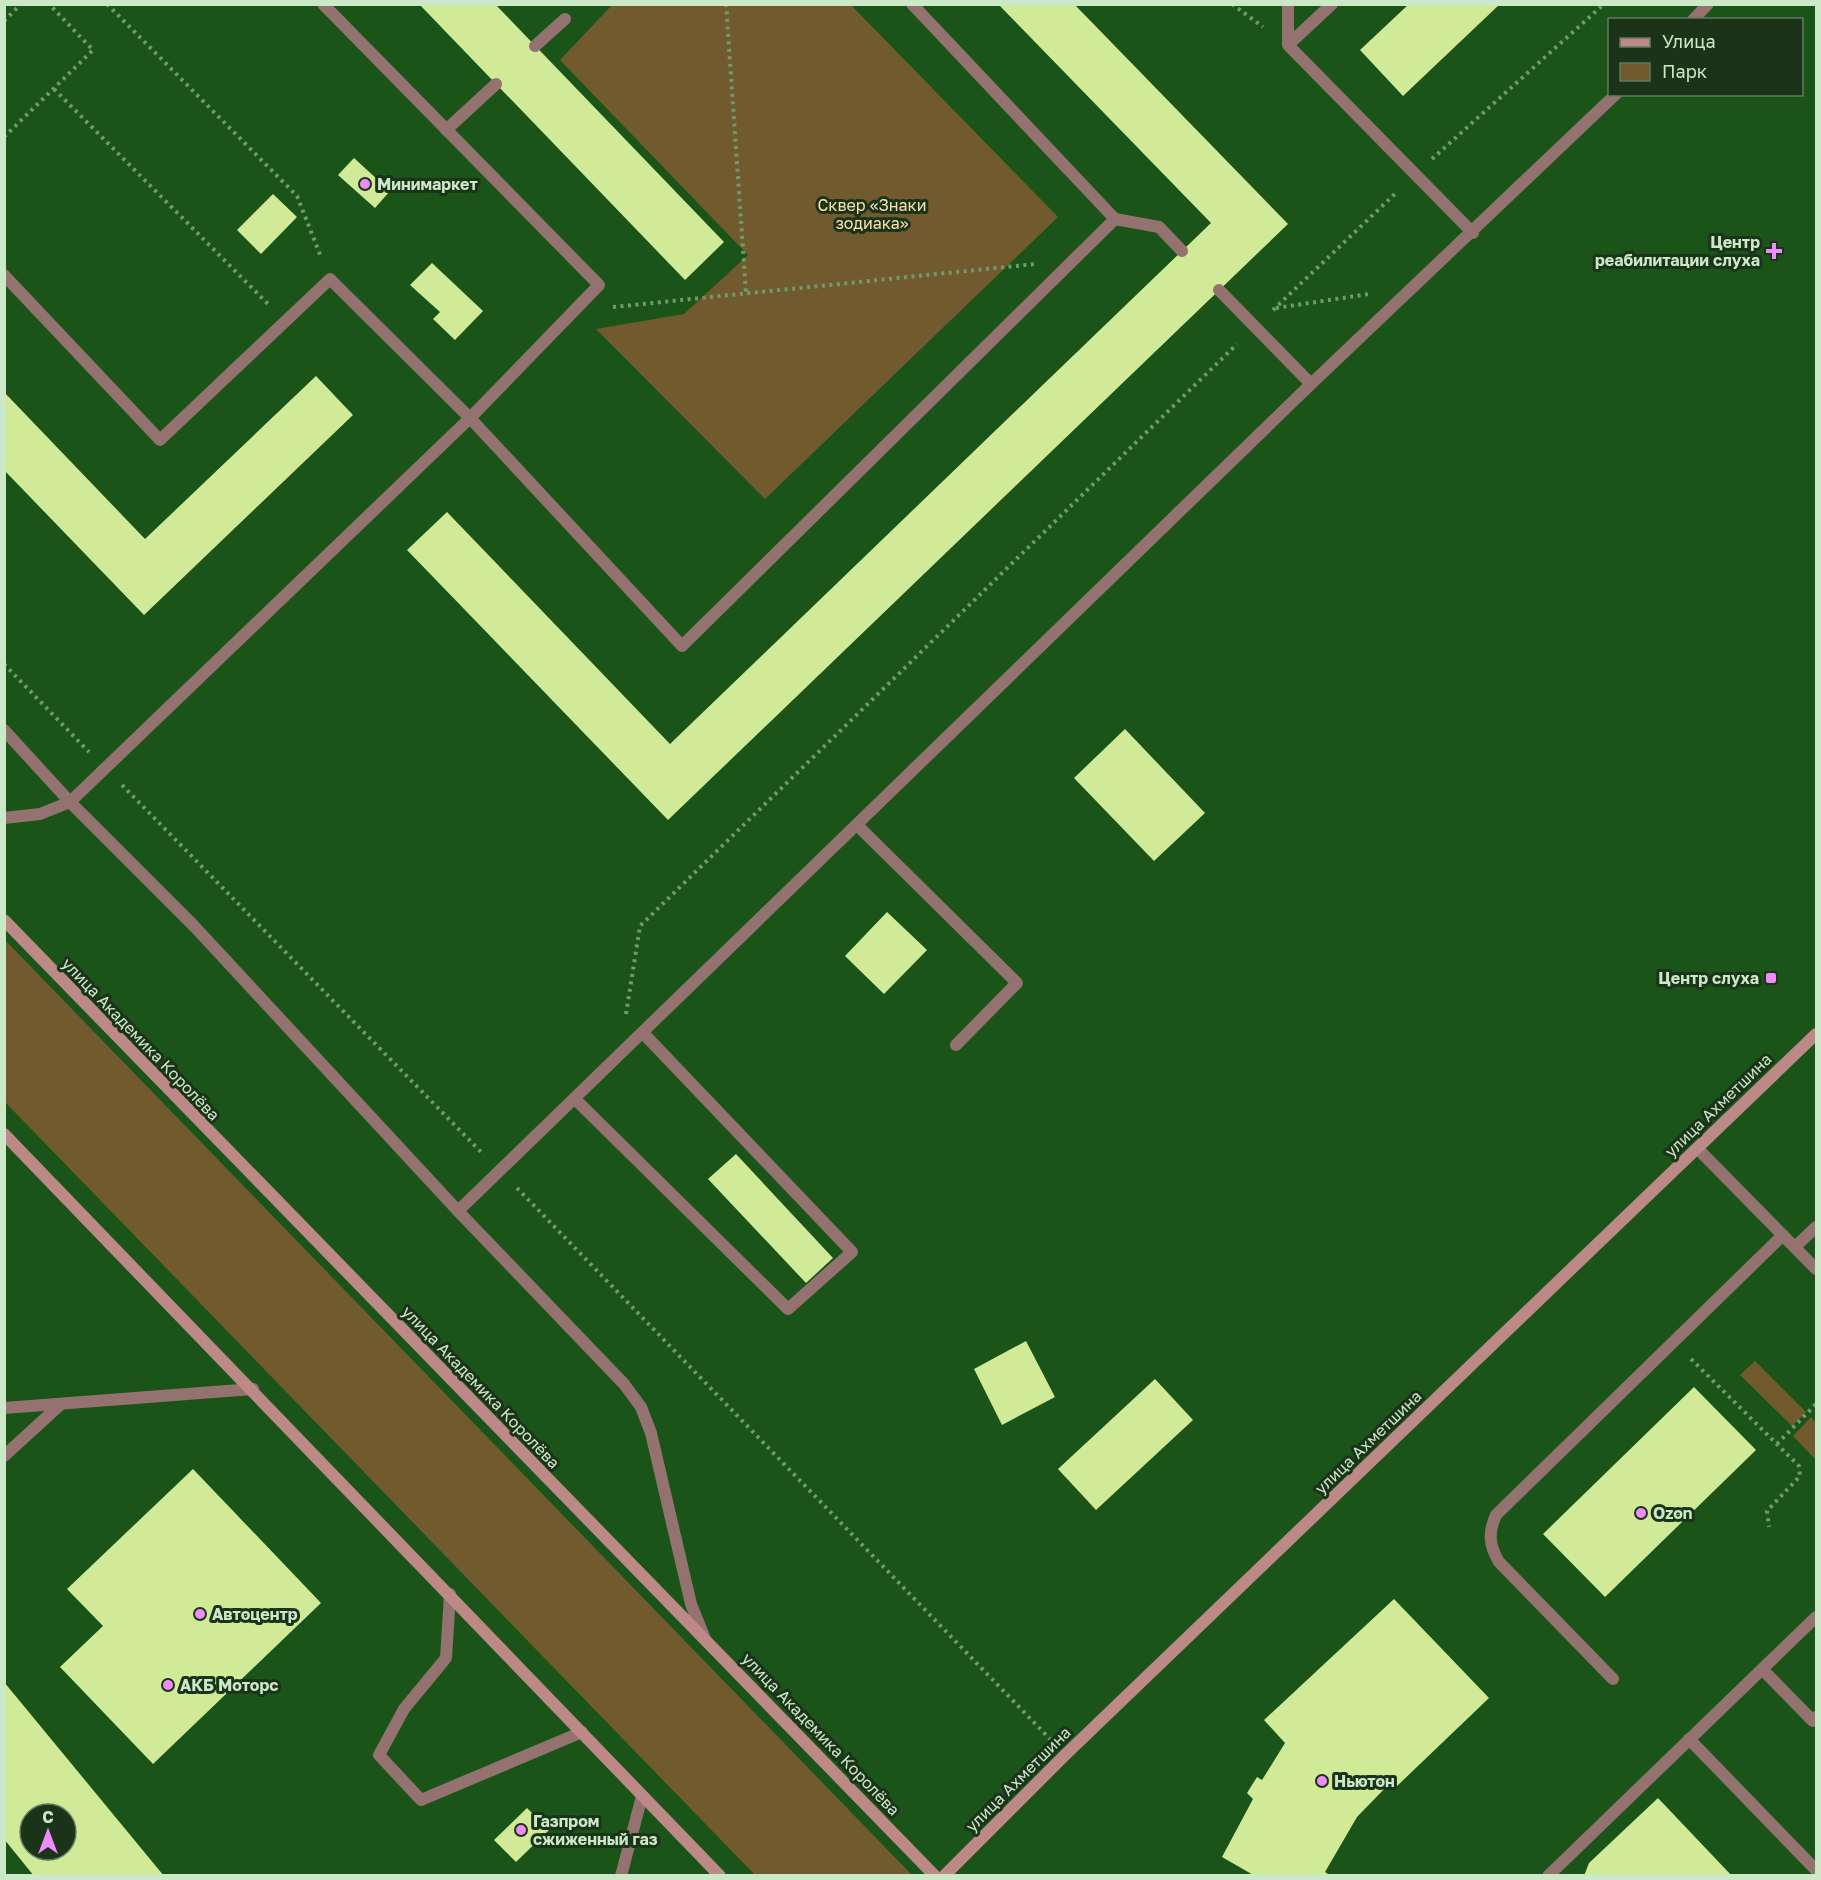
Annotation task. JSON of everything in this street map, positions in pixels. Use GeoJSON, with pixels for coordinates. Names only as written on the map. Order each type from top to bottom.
{"type":"FeatureCollection","features":[{"type":"Feature","properties":{"kind":"street"},"geometry":{"type":"LineString","coordinates":[[4,818],[40,814],[70,802],[470,418],[599,285],[323,4]]}},
{"type":"Feature","properties":{"kind":"street"},"geometry":{"type":"LineString","coordinates":[[912,4],[1115,219],[1159,227],[1182,251]]}},
{"type":"Feature","properties":{"kind":"street"},"geometry":{"type":"LineString","coordinates":[[1288,4],[1288,45],[1473,233]]}},
{"type":"Feature","properties":{"kind":"street"},"geometry":{"type":"LineString","coordinates":[[1288,45],[1332,4]]}},
{"type":"Feature","properties":{"kind":"street"},"geometry":{"type":"LineString","coordinates":[[1695,18],[1708,4]]}},
{"type":"Feature","properties":{"kind":"street"},"geometry":{"type":"LineString","coordinates":[[535,46],[566,19]]}},
{"type":"Feature","properties":{"kind":"street"},"geometry":{"type":"LineString","coordinates":[[446,130],[496,84]]}},
{"type":"Feature","properties":{"kind":"street"},"geometry":{"type":"LineString","coordinates":[[458,1211],[576,1100],[1311,384],[1473,233],[1614,96]]}},
{"type":"Feature","properties":{"kind":"street"},"geometry":{"type":"LineString","coordinates":[[4,275],[160,440],[330,279],[470,418],[682,646],[1115,219]]}},
{"type":"Feature","properties":{"kind":"street"},"geometry":{"type":"LineString","coordinates":[[1220,290],[1311,384]]}},
{"type":"Feature","properties":{"kind":"street"},"geometry":{"type":"LineString","coordinates":[[4,730],[70,802],[194,926],[458,1211],[624,1384],[641,1407],[651,1433],[691,1604],[705,1639]]}},
{"type":"Feature","properties":{"kind":"street"},"geometry":{"type":"LineString","coordinates":[[858,826],[1017,983],[956,1045]]}},
{"type":"Feature","properties":{"kind":"street","name":"улица Академика Королёва"},"geometry":{"type":"LineString","coordinates":[[4,920],[935,1875]]}},
{"type":"Feature","properties":{"kind":"street"},"geometry":{"type":"LineString","coordinates":[[576,1100],[788,1309],[852,1252],[644,1034]]}},
{"type":"Feature","properties":{"kind":"street","name":"улица Ахметшина"},"geometry":{"type":"LineString","coordinates":[[944,1875],[1065,1755],[1816,1034]]}},
{"type":"Feature","properties":{"kind":"street"},"geometry":{"type":"LineString","coordinates":[[4,1134],[253,1389],[720,1875]]}},
{"type":"Feature","properties":{"kind":"street"},"geometry":{"type":"LineString","coordinates":[[1698,1149],[1816,1269]]}},
{"type":"Feature","properties":{"kind":"street"},"geometry":{"type":"LineString","coordinates":[[1795,1247],[1816,1227]]}},
{"type":"Feature","properties":{"kind":"street"},"geometry":{"type":"LineString","coordinates":[[1613,1679],[1499,1562],[1492,1550],[1490,1533],[1496,1515],[1783,1235]]}},
{"type":"Feature","properties":{"kind":"street"},"geometry":{"type":"LineString","coordinates":[[4,1408],[253,1389]]}},
{"type":"Feature","properties":{"kind":"street"},"geometry":{"type":"LineString","coordinates":[[4,1456],[61,1404]]}},
{"type":"Feature","properties":{"kind":"street"},"geometry":{"type":"LineString","coordinates":[[450,1594],[446,1658],[404,1709],[379,1755],[422,1800],[582,1732]]}},
{"type":"Feature","properties":{"kind":"street"},"geometry":{"type":"LineString","coordinates":[[1548,1875],[1816,1617]]}},
{"type":"Feature","properties":{"kind":"street"},"geometry":{"type":"LineString","coordinates":[[1762,1669],[1813,1721],[1816,1717]]}},
{"type":"Feature","properties":{"kind":"street"},"geometry":{"type":"LineString","coordinates":[[1689,1739],[1816,1870]]}},
{"type":"Feature","properties":{"kind":"street"},"geometry":{"type":"LineString","coordinates":[[621,1875],[642,1796]]}},
{"type":"Feature","properties":{"kind":"path"},"geometry":{"type":"LineString","coordinates":[[4,21],[21,4]]}},
{"type":"Feature","properties":{"kind":"path"},"geometry":{"type":"LineString","coordinates":[[4,137],[93,50],[49,4]]}},
{"type":"Feature","properties":{"kind":"path"},"geometry":{"type":"LineString","coordinates":[[107,4],[297,196],[330,279]]}},
{"type":"Feature","properties":{"kind":"path"},"geometry":{"type":"LineString","coordinates":[[726,4],[746,293]]}},
{"type":"Feature","properties":{"kind":"path"},"geometry":{"type":"LineString","coordinates":[[1232,4],[1288,45]]}},
{"type":"Feature","properties":{"kind":"path"},"geometry":{"type":"LineString","coordinates":[[626,1017],[640,926],[1255,327],[1415,175],[1604,4]]}},
{"type":"Feature","properties":{"kind":"path"},"geometry":{"type":"LineString","coordinates":[[54,89],[285,321]]}},
{"type":"Feature","properties":{"kind":"path"},"geometry":{"type":"LineString","coordinates":[[573,311],[1074,260]]}},
{"type":"Feature","properties":{"kind":"path"},"geometry":{"type":"LineString","coordinates":[[1275,308],[1413,288]]}},
{"type":"Feature","properties":{"kind":"path"},"geometry":{"type":"LineString","coordinates":[[4,664],[500,1171],[1065,1755]]}},
{"type":"Feature","properties":{"kind":"path"},"geometry":{"type":"LineString","coordinates":[[1674,1341],[1799,1466],[1800,1473],[1767,1511],[1769,1527]]}},
{"type":"Feature","properties":{"kind":"path"},"geometry":{"type":"LineString","coordinates":[[1777,1444],[1816,1404]]}},
{"type":"Feature","properties":{"kind":"green space","name":"Сквер «Знаки зодиака»"},"geometry":{"type":"Polygon","coordinates":[[[612,5],[851,5],[1058,217],[765,499],[596,329],[684,314],[748,255],[560,60],[612,5]]]}},
{"type":"Feature","properties":{"kind":"green space"},"geometry":{"type":"Polygon","coordinates":[[[4,940],[912,1875],[755,1875],[5,1102],[4,940]]]}},
{"type":"Feature","properties":{"kind":"green space"},"geometry":{"type":"Polygon","coordinates":[[[1755,1361],[1806,1412],[1792,1426],[1740,1375],[1755,1361]]]}},
{"type":"Feature","properties":{"kind":"green space"},"geometry":{"type":"Polygon","coordinates":[[[1811,1417],[1816,1423],[1816,1460],[1793,1436],[1811,1417]]]}},
{"type":"Feature","properties":{"kind":"building"},"geometry":{"type":"Polygon","coordinates":[[[419,4],[495,4],[724,242],[685,280],[419,4]]]}},
{"type":"Feature","properties":{"kind":"building"},"geometry":{"type":"Polygon","coordinates":[[[1409,4],[1500,4],[1403,96],[1360,50],[1409,4]]]}},
{"type":"Feature","properties":{"kind":"building"},"geometry":{"type":"Polygon","coordinates":[[[999,5],[1075,5],[1288,224],[668,820],[407,550],[447,512],[670,744],[1211,223],[999,5]]]}},
{"type":"Feature","properties":{"kind":"building"},"geometry":{"type":"Polygon","coordinates":[[[354,158],[390,191],[375,208],[338,175],[354,158]]]}},
{"type":"Feature","properties":{"kind":"building"},"geometry":{"type":"Polygon","coordinates":[[[273,194],[297,217],[261,254],[237,230],[273,194]]]}},
{"type":"Feature","properties":{"kind":"building"},"geometry":{"type":"Polygon","coordinates":[[[432,263],[483,311],[455,340],[433,319],[440,312],[410,285],[432,263]]]}},
{"type":"Feature","properties":{"kind":"building"},"geometry":{"type":"Polygon","coordinates":[[[316,376],[353,415],[144,615],[4,470],[4,392],[145,539],[316,376]]]}},
{"type":"Feature","properties":{"kind":"building"},"geometry":{"type":"Polygon","coordinates":[[[1125,729],[1205,813],[1154,861],[1074,778],[1125,729]]]}},
{"type":"Feature","properties":{"kind":"building"},"geometry":{"type":"Polygon","coordinates":[[[887,912],[927,950],[884,994],[845,956],[887,912]]]}},
{"type":"Feature","properties":{"kind":"building"},"geometry":{"type":"Polygon","coordinates":[[[736,1154],[833,1258],[806,1283],[708,1179],[736,1154]]]}},
{"type":"Feature","properties":{"kind":"building"},"geometry":{"type":"Polygon","coordinates":[[[1026,1341],[1055,1397],[1002,1425],[974,1369],[1026,1341]]]}},
{"type":"Feature","properties":{"kind":"building"},"geometry":{"type":"Polygon","coordinates":[[[1155,1379],[1193,1420],[1096,1510],[1058,1469],[1155,1379]]]}},
{"type":"Feature","properties":{"kind":"building"},"geometry":{"type":"Polygon","coordinates":[[[1694,1387],[1756,1450],[1605,1597],[1543,1534],[1694,1387]]]}},
{"type":"Feature","properties":{"kind":"building","name":"Автоцентр"},"geometry":{"type":"Polygon","coordinates":[[[193,1469],[321,1603],[153,1764],[60,1667],[103,1626],[67,1589],[193,1469]]]}},
{"type":"Feature","properties":{"kind":"building"},"geometry":{"type":"Polygon","coordinates":[[[1394,1599],[1489,1698],[1396,1787],[1391,1782],[1357,1817],[1325,1872],[1331,1876],[1255,1876],[1222,1857],[1253,1799],[1247,1793],[1257,1777],[1262,1780],[1285,1743],[1264,1720],[1394,1599]]]}},
{"type":"Feature","properties":{"kind":"building"},"geometry":{"type":"Polygon","coordinates":[[[4,1682],[164,1876],[34,1876],[23,1862],[78,1862],[78,1802],[18,1802],[18,1856],[4,1839],[4,1682]]]}},
{"type":"Feature","properties":{"kind":"building"},"geometry":{"type":"Polygon","coordinates":[[[1658,1798],[1732,1876],[1584,1876],[1589,1863],[1658,1798]]]}},
{"type":"Feature","properties":{"kind":"building"},"geometry":{"type":"Polygon","coordinates":[[[527,1808],[549,1830],[516,1862],[494,1840],[527,1808]]]}},
{"type":"Feature","properties":{"kind":"place","name":"Минимаркет"},"geometry":{"type":"Point","coordinates":[365,184]}},
{"type":"Feature","properties":{"kind":"place","name":"Центр реабилитации слуха"},"geometry":{"type":"Point","coordinates":[1774,251]}},
{"type":"Feature","properties":{"kind":"place","name":"Центр слуха"},"geometry":{"type":"Point","coordinates":[1771,978]}},
{"type":"Feature","properties":{"kind":"place","name":"Ozon"},"geometry":{"type":"Point","coordinates":[1641,1513]}},
{"type":"Feature","properties":{"kind":"place","name":"Автоцентр"},"geometry":{"type":"Point","coordinates":[200,1614]}},
{"type":"Feature","properties":{"kind":"place","name":"АКБ Моторс"},"geometry":{"type":"Point","coordinates":[168,1685]}},
{"type":"Feature","properties":{"kind":"place","name":"Ньютон"},"geometry":{"type":"Point","coordinates":[1322,1781]}},
{"type":"Feature","properties":{"kind":"place","name":"Газпром сжиженный газ"},"geometry":{"type":"Point","coordinates":[521,1830]}}]}
